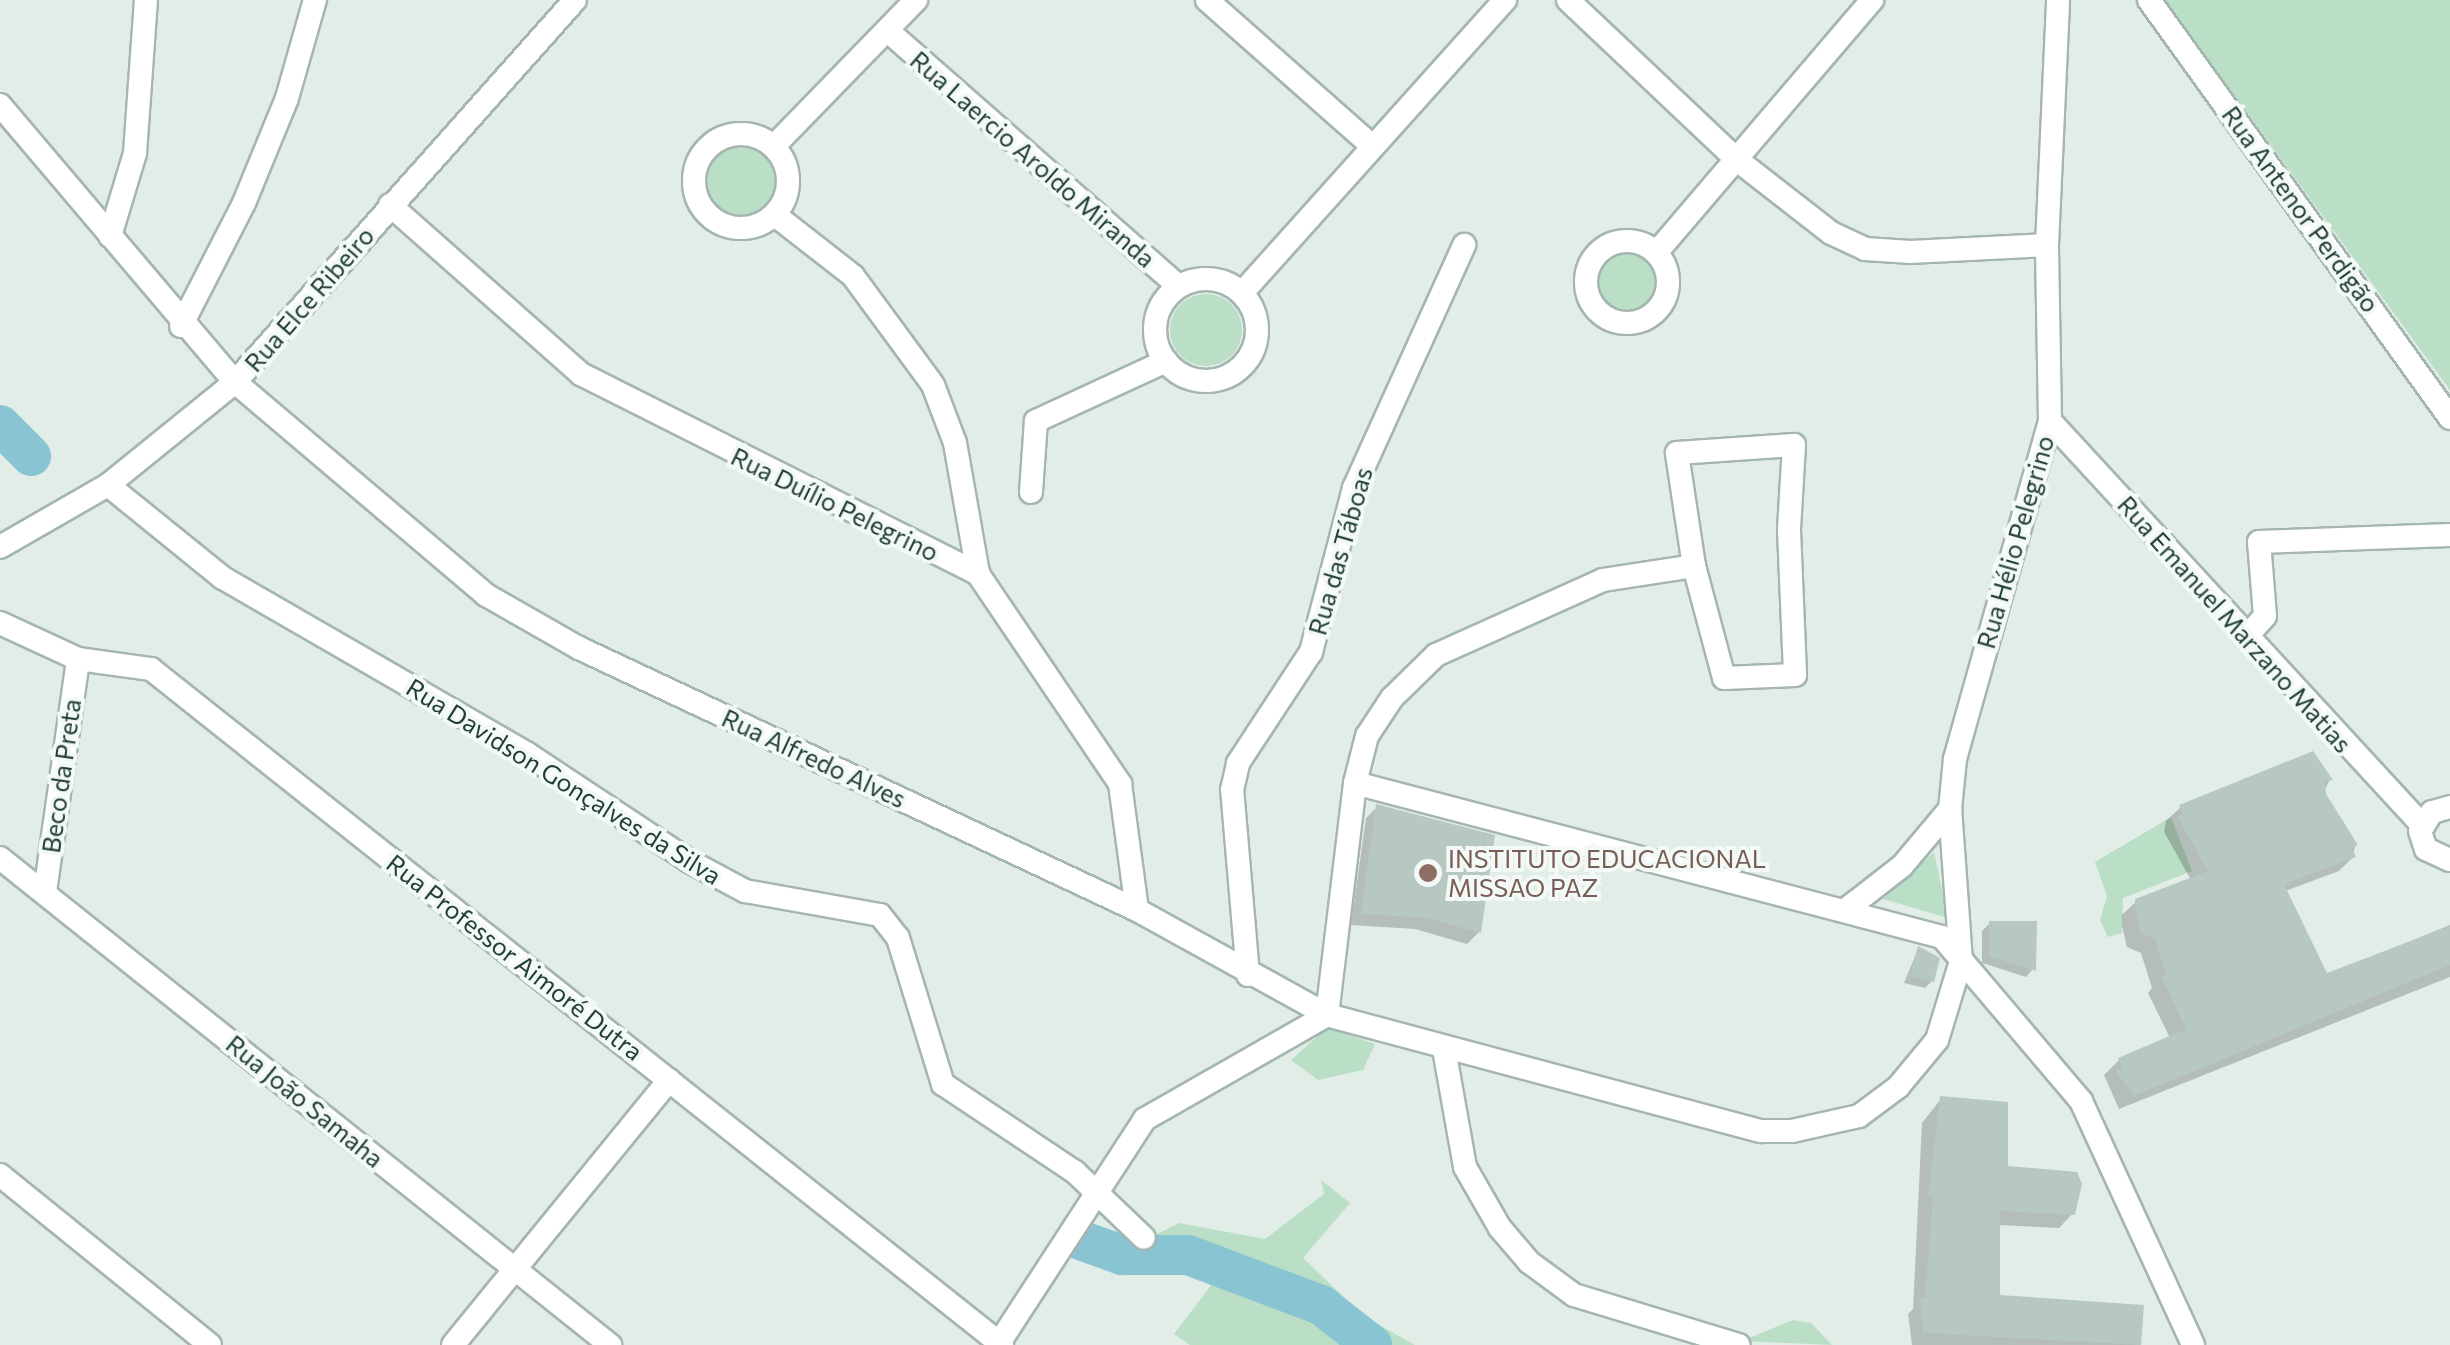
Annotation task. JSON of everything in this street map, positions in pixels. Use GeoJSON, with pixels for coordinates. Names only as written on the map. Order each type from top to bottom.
{"type":"FeatureCollection","features":[{"type":"Feature","properties":{"kind":"street"},"geometry":{"type":"LineString","coordinates":[[110,236],[134,153],[146,0]]}},
{"type":"Feature","properties":{"kind":"street"},"geometry":{"type":"LineString","coordinates":[[181,326],[252,186],[287,98],[316,0]]}},
{"type":"Feature","properties":{"kind":"street","name":"Rua Elce Ribeiro"},"geometry":{"type":"LineString","coordinates":[[0,547],[108,484],[235,382],[312,303],[390,205],[575,0]]}},
{"type":"Feature","properties":{"kind":"street"},"geometry":{"type":"LineString","coordinates":[[774,146],[916,0]]}},
{"type":"Feature","properties":{"kind":"street"},"geometry":{"type":"LineString","coordinates":[[1207,0],[1370,144]]}},
{"type":"Feature","properties":{"kind":"street"},"geometry":{"type":"LineString","coordinates":[[1242,293],[1370,144],[1505,0]]}},
{"type":"Feature","properties":{"kind":"street"},"geometry":{"type":"LineString","coordinates":[[1568,0],[1736,158],[1831,233],[1864,249],[2047,245]]}},
{"type":"Feature","properties":{"kind":"street"},"geometry":{"type":"LineString","coordinates":[[1656,253],[1872,0]]}},
{"type":"Feature","properties":{"kind":"street","name":"Rua Hélio Pelegrino"},"geometry":{"type":"LineString","coordinates":[[1961,960],[1950,810],[1972,686],[2000,610],[2050,421],[2047,245],[2058,0]]}},
{"type":"Feature","properties":{"kind":"street","name":"Rua Antenor Perdigão"},"geometry":{"type":"LineString","coordinates":[[2150,0],[2450,418]]}},
{"type":"Feature","properties":{"kind":"street","name":"Rua Laercio Aroldo Miranda"},"geometry":{"type":"LineString","coordinates":[[888,31],[1178,286]]}},
{"type":"Feature","properties":{"kind":"street","name":"Rua Alfredo Alves"},"geometry":{"type":"LineString","coordinates":[[0,105],[181,326],[235,382],[486,595],[579,648],[1137,910],[1327,1015],[1444,1050],[1761,1131],[1792,1131],[1860,1116],[1898,1087],[1937,1040],[1961,960]]}},
{"type":"Feature","properties":{"kind":"street"},"geometry":{"type":"LineString","coordinates":[[744,134],[774,146],[788,188],[775,215],[748,228],[718,222],[698,200],[696,168],[714,142],[744,134]]}},
{"type":"Feature","properties":{"kind":"street","name":"Rua Duílio Pelegrino"},"geometry":{"type":"LineString","coordinates":[[390,205],[581,374],[978,574],[1120,784],[1137,910]]}},
{"type":"Feature","properties":{"kind":"street"},"geometry":{"type":"LineString","coordinates":[[775,215],[853,276],[933,385],[955,443],[978,574]]}},
{"type":"Feature","properties":{"kind":"street","name":"Rua das Táboas"},"geometry":{"type":"LineString","coordinates":[[1248,974],[1232,790],[1238,763],[1311,652],[1354,488],[1464,245]]}},
{"type":"Feature","properties":{"kind":"street"},"geometry":{"type":"LineString","coordinates":[[1212,278],[1242,293],[1257,323],[1250,355],[1240,368],[1210,381],[1178,372],[1166,361],[1154,330],[1157,313],[1178,286],[1212,278]]}},
{"type":"Feature","properties":{"kind":"street"},"geometry":{"type":"LineString","coordinates":[[1030,492],[1036,421],[1166,361]]}},
{"type":"Feature","properties":{"kind":"street","name":"Rua Emanuel Marzano Matias"},"geometry":{"type":"LineString","coordinates":[[2050,421],[2422,825],[2426,849],[2450,860]]}},
{"type":"Feature","properties":{"kind":"street"},"geometry":{"type":"LineString","coordinates":[[1794,444],[1788,530],[1795,675],[1724,678],[1694,566],[1677,452],[1794,444]]}},
{"type":"Feature","properties":{"kind":"street","name":"Rua Davidson Gonçalves da Silva"},"geometry":{"type":"LineString","coordinates":[[108,484],[223,578],[526,753],[689,861],[745,891],[880,916],[898,938],[943,1084],[1096,1189],[1144,1238]]}},
{"type":"Feature","properties":{"kind":"street"},"geometry":{"type":"LineString","coordinates":[[2248,635],[2265,616],[2259,542],[2450,534]]}},
{"type":"Feature","properties":{"kind":"street"},"geometry":{"type":"LineString","coordinates":[[1001,1344],[1096,1189],[1146,1119],[1164,1104],[1327,1015],[1355,783],[1367,736],[1392,698],[1436,655],[1617,574],[1694,566]]}},
{"type":"Feature","properties":{"kind":"street","name":"Rua Professor Aimoré Dutra"},"geometry":{"type":"LineString","coordinates":[[0,624],[78,659],[151,669],[1001,1344]]}},
{"type":"Feature","properties":{"kind":"street","name":"Beco da Preta"},"geometry":{"type":"LineString","coordinates":[[44,892],[78,659]]}},
{"type":"Feature","properties":{"kind":"street"},"geometry":{"type":"LineString","coordinates":[[1355,783],[1942,937],[2081,1101],[2193,1345]]}},
{"type":"Feature","properties":{"kind":"street"},"geometry":{"type":"LineString","coordinates":[[2422,825],[2432,812],[2450,807]]}},
{"type":"Feature","properties":{"kind":"street"},"geometry":{"type":"LineString","coordinates":[[1844,912],[1902,866],[1950,810]]}},
{"type":"Feature","properties":{"kind":"street","name":"Rua João Samaha"},"geometry":{"type":"LineString","coordinates":[[0,858],[610,1345]]}},
{"type":"Feature","properties":{"kind":"street"},"geometry":{"type":"LineString","coordinates":[[1444,1050],[1466,1166],[1500,1228],[1529,1262],[1574,1296],[1739,1345]]}},
{"type":"Feature","properties":{"kind":"street"},"geometry":{"type":"LineString","coordinates":[[453,1345],[668,1080]]}},
{"type":"Feature","properties":{"kind":"street"},"geometry":{"type":"LineString","coordinates":[[0,1175],[210,1345]]}},
{"type":"Feature","properties":{"kind":"green space"},"geometry":{"type":"Polygon","coordinates":[[[2165,0],[2450,0],[2450,390],[2165,0]]]}},
{"type":"Feature","properties":{"kind":"green space"},"geometry":{"type":"Polygon","coordinates":[[[741,147],[755,149],[766,157],[774,168],[774,196],[766,207],[755,215],[741,217],[727,215],[716,207],[708,196],[706,182],[708,168],[716,157],[727,149],[741,147]]]}},
{"type":"Feature","properties":{"kind":"green space"},"geometry":{"type":"Polygon","coordinates":[[[1627,250],[1650,259],[1659,282],[1650,305],[1627,314],[1604,305],[1595,282],[1604,259],[1627,250]]]}},
{"type":"Feature","properties":{"kind":"green space"},"geometry":{"type":"Polygon","coordinates":[[[1206,294],[1231,305],[1242,330],[1231,355],[1206,366],[1181,355],[1170,330],[1181,305],[1206,294]]]}},
{"type":"Feature","properties":{"kind":"green space"},"geometry":{"type":"Polygon","coordinates":[[[2171,817],[2192,871],[2123,898],[2122,933],[2108,937],[2100,920],[2107,896],[2095,862],[2171,817]]]}},
{"type":"Feature","properties":{"kind":"green space"},"geometry":{"type":"Polygon","coordinates":[[[1934,852],[1948,918],[1883,899],[1934,852]]]}},
{"type":"Feature","properties":{"kind":"green space"},"geometry":{"type":"Polygon","coordinates":[[[1328,1027],[1375,1044],[1363,1070],[1318,1080],[1291,1060],[1328,1027]]]}},
{"type":"Feature","properties":{"kind":"green space"},"geometry":{"type":"Polygon","coordinates":[[[1321,1180],[1350,1203],[1303,1258],[1365,1317],[1415,1345],[1190,1345],[1174,1334],[1218,1276],[1158,1266],[1130,1247],[1179,1223],[1265,1239],[1324,1194],[1321,1180]]]}},
{"type":"Feature","properties":{"kind":"green space"},"geometry":{"type":"Polygon","coordinates":[[[1793,1320],[1811,1323],[1832,1345],[1742,1341],[1793,1320]]]}},
{"type":"Feature","properties":{"kind":"building"},"geometry":{"type":"Polygon","coordinates":[[[2313,751],[2333,780],[2325,782],[2326,794],[2358,845],[2352,848],[2356,857],[2284,884],[2327,973],[2450,926],[2450,965],[2134,1096],[2116,1071],[2122,1067],[2118,1058],[2186,1029],[2161,976],[2166,974],[2155,939],[2141,933],[2135,910],[2135,899],[2208,871],[2177,816],[2183,815],[2179,805],[2313,751]]]}},
{"type":"Feature","properties":{"kind":"building","name":"INSTITUTO EDUCACIONAL MISSAO PAZ"},"geometry":{"type":"Polygon","coordinates":[[[1376,804],[1495,835],[1481,933],[1427,918],[1361,914],[1376,804]]]}},
{"type":"Feature","properties":{"kind":"building"},"geometry":{"type":"Polygon","coordinates":[[[1989,921],[2037,921],[2036,971],[1989,956],[1989,921]]]}},
{"type":"Feature","properties":{"kind":"building"},"geometry":{"type":"Polygon","coordinates":[[[1918,946],[1940,958],[1934,982],[1910,976],[1918,946]]]}},
{"type":"Feature","properties":{"kind":"building"},"geometry":{"type":"Polygon","coordinates":[[[1940,1096],[2008,1102],[2008,1166],[2077,1172],[2082,1184],[2075,1215],[2000,1211],[2000,1295],[2144,1305],[2141,1345],[1923,1333],[1920,1298],[1925,1298],[1933,1197],[1928,1197],[1940,1096]]]}},
{"type":"Feature","properties":{"kind":"waterway"},"geometry":{"type":"LineString","coordinates":[[0,425],[31,456]]}},
{"type":"Feature","properties":{"kind":"waterway"},"geometry":{"type":"LineString","coordinates":[[1080,1240],[1122,1255],[1188,1255],[1321,1305],[1372,1345]]}},
{"type":"Feature","properties":{"kind":"place","name":"INSTITUTO EDUCACIONAL MISSAO PAZ"},"geometry":{"type":"Point","coordinates":[1428,873]}}]}
